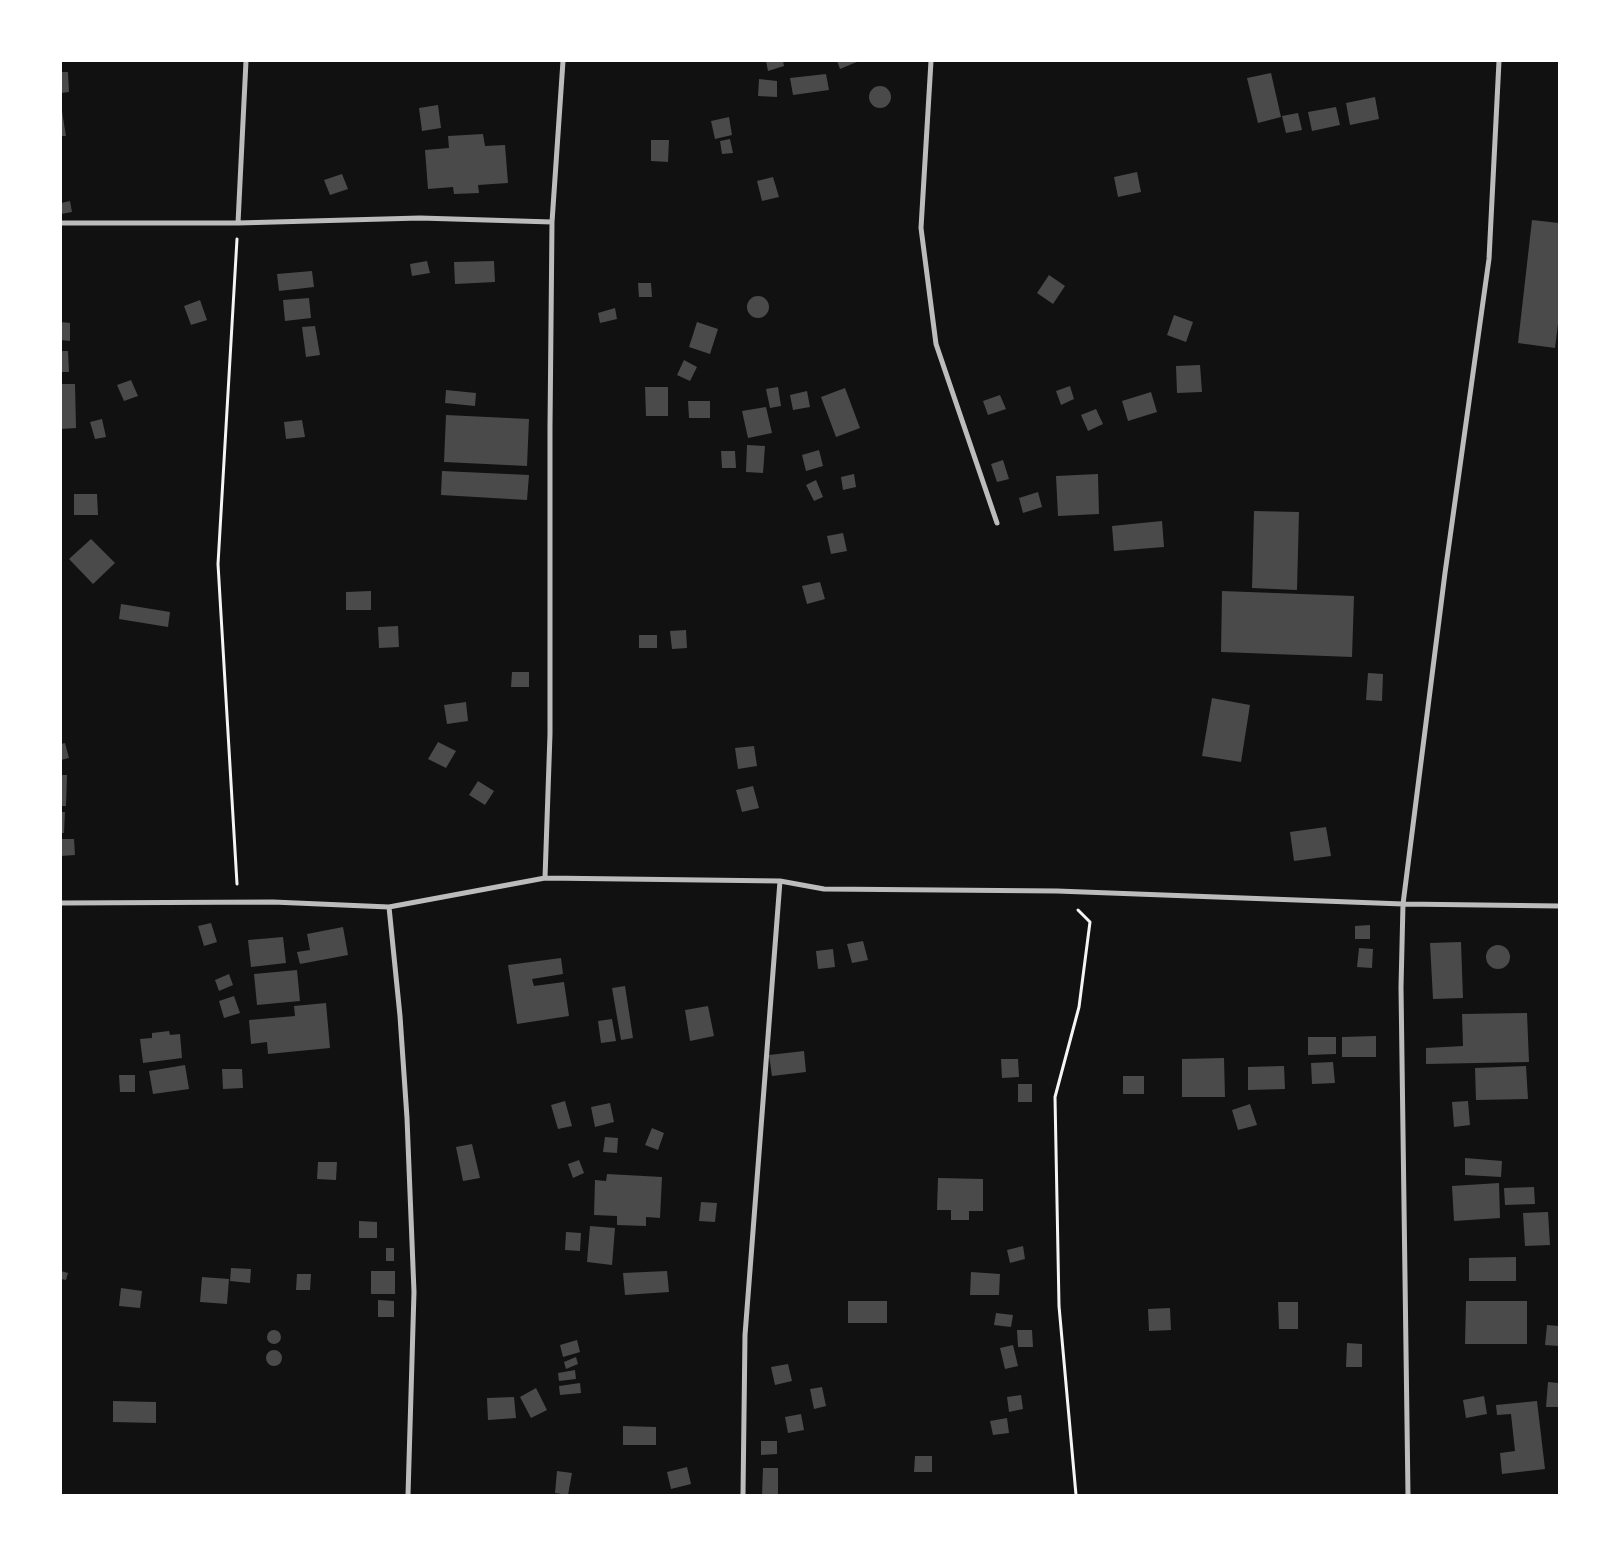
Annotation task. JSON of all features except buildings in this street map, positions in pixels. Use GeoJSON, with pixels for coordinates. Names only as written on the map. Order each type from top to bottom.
{"type":"FeatureCollection","features":[{"type":"Feature","properties":{"kind":"street"},"geometry":{"type":"LineString","coordinates":[[238,223],[246,61]]}},
{"type":"Feature","properties":{"kind":"street"},"geometry":{"type":"LineString","coordinates":[[545,878],[550,734],[552,222],[563,61]]}},
{"type":"Feature","properties":{"kind":"street"},"geometry":{"type":"LineString","coordinates":[[931,61],[921,228],[936,344],[997,523]]}},
{"type":"Feature","properties":{"kind":"street"},"geometry":{"type":"LineString","coordinates":[[1408,1495],[1401,987],[1404,904],[1445,573],[1489,259],[1499,61]]}},
{"type":"Feature","properties":{"kind":"street"},"geometry":{"type":"LineString","coordinates":[[61,223],[238,223],[420,218],[552,222]]}},
{"type":"Feature","properties":{"kind":"street"},"geometry":{"type":"LineString","coordinates":[[61,903],[273,902],[389,907],[545,878],[780,882],[824,889],[1057,891],[1404,904],[1559,906]]}},
{"type":"Feature","properties":{"kind":"street"},"geometry":{"type":"LineString","coordinates":[[742,1495],[745,1335],[780,882]]}},
{"type":"Feature","properties":{"kind":"street"},"geometry":{"type":"LineString","coordinates":[[389,907],[400,1016],[407,1118],[414,1292],[408,1495]]}},
{"type":"Feature","properties":{"kind":"path"},"geometry":{"type":"LineString","coordinates":[[238,223],[218,564],[238,902]]}},
{"type":"Feature","properties":{"kind":"path"},"geometry":{"type":"LineString","coordinates":[[1057,891],[1090,922],[1079,1007],[1055,1097],[1059,1306],[1076,1495]]}}]}
